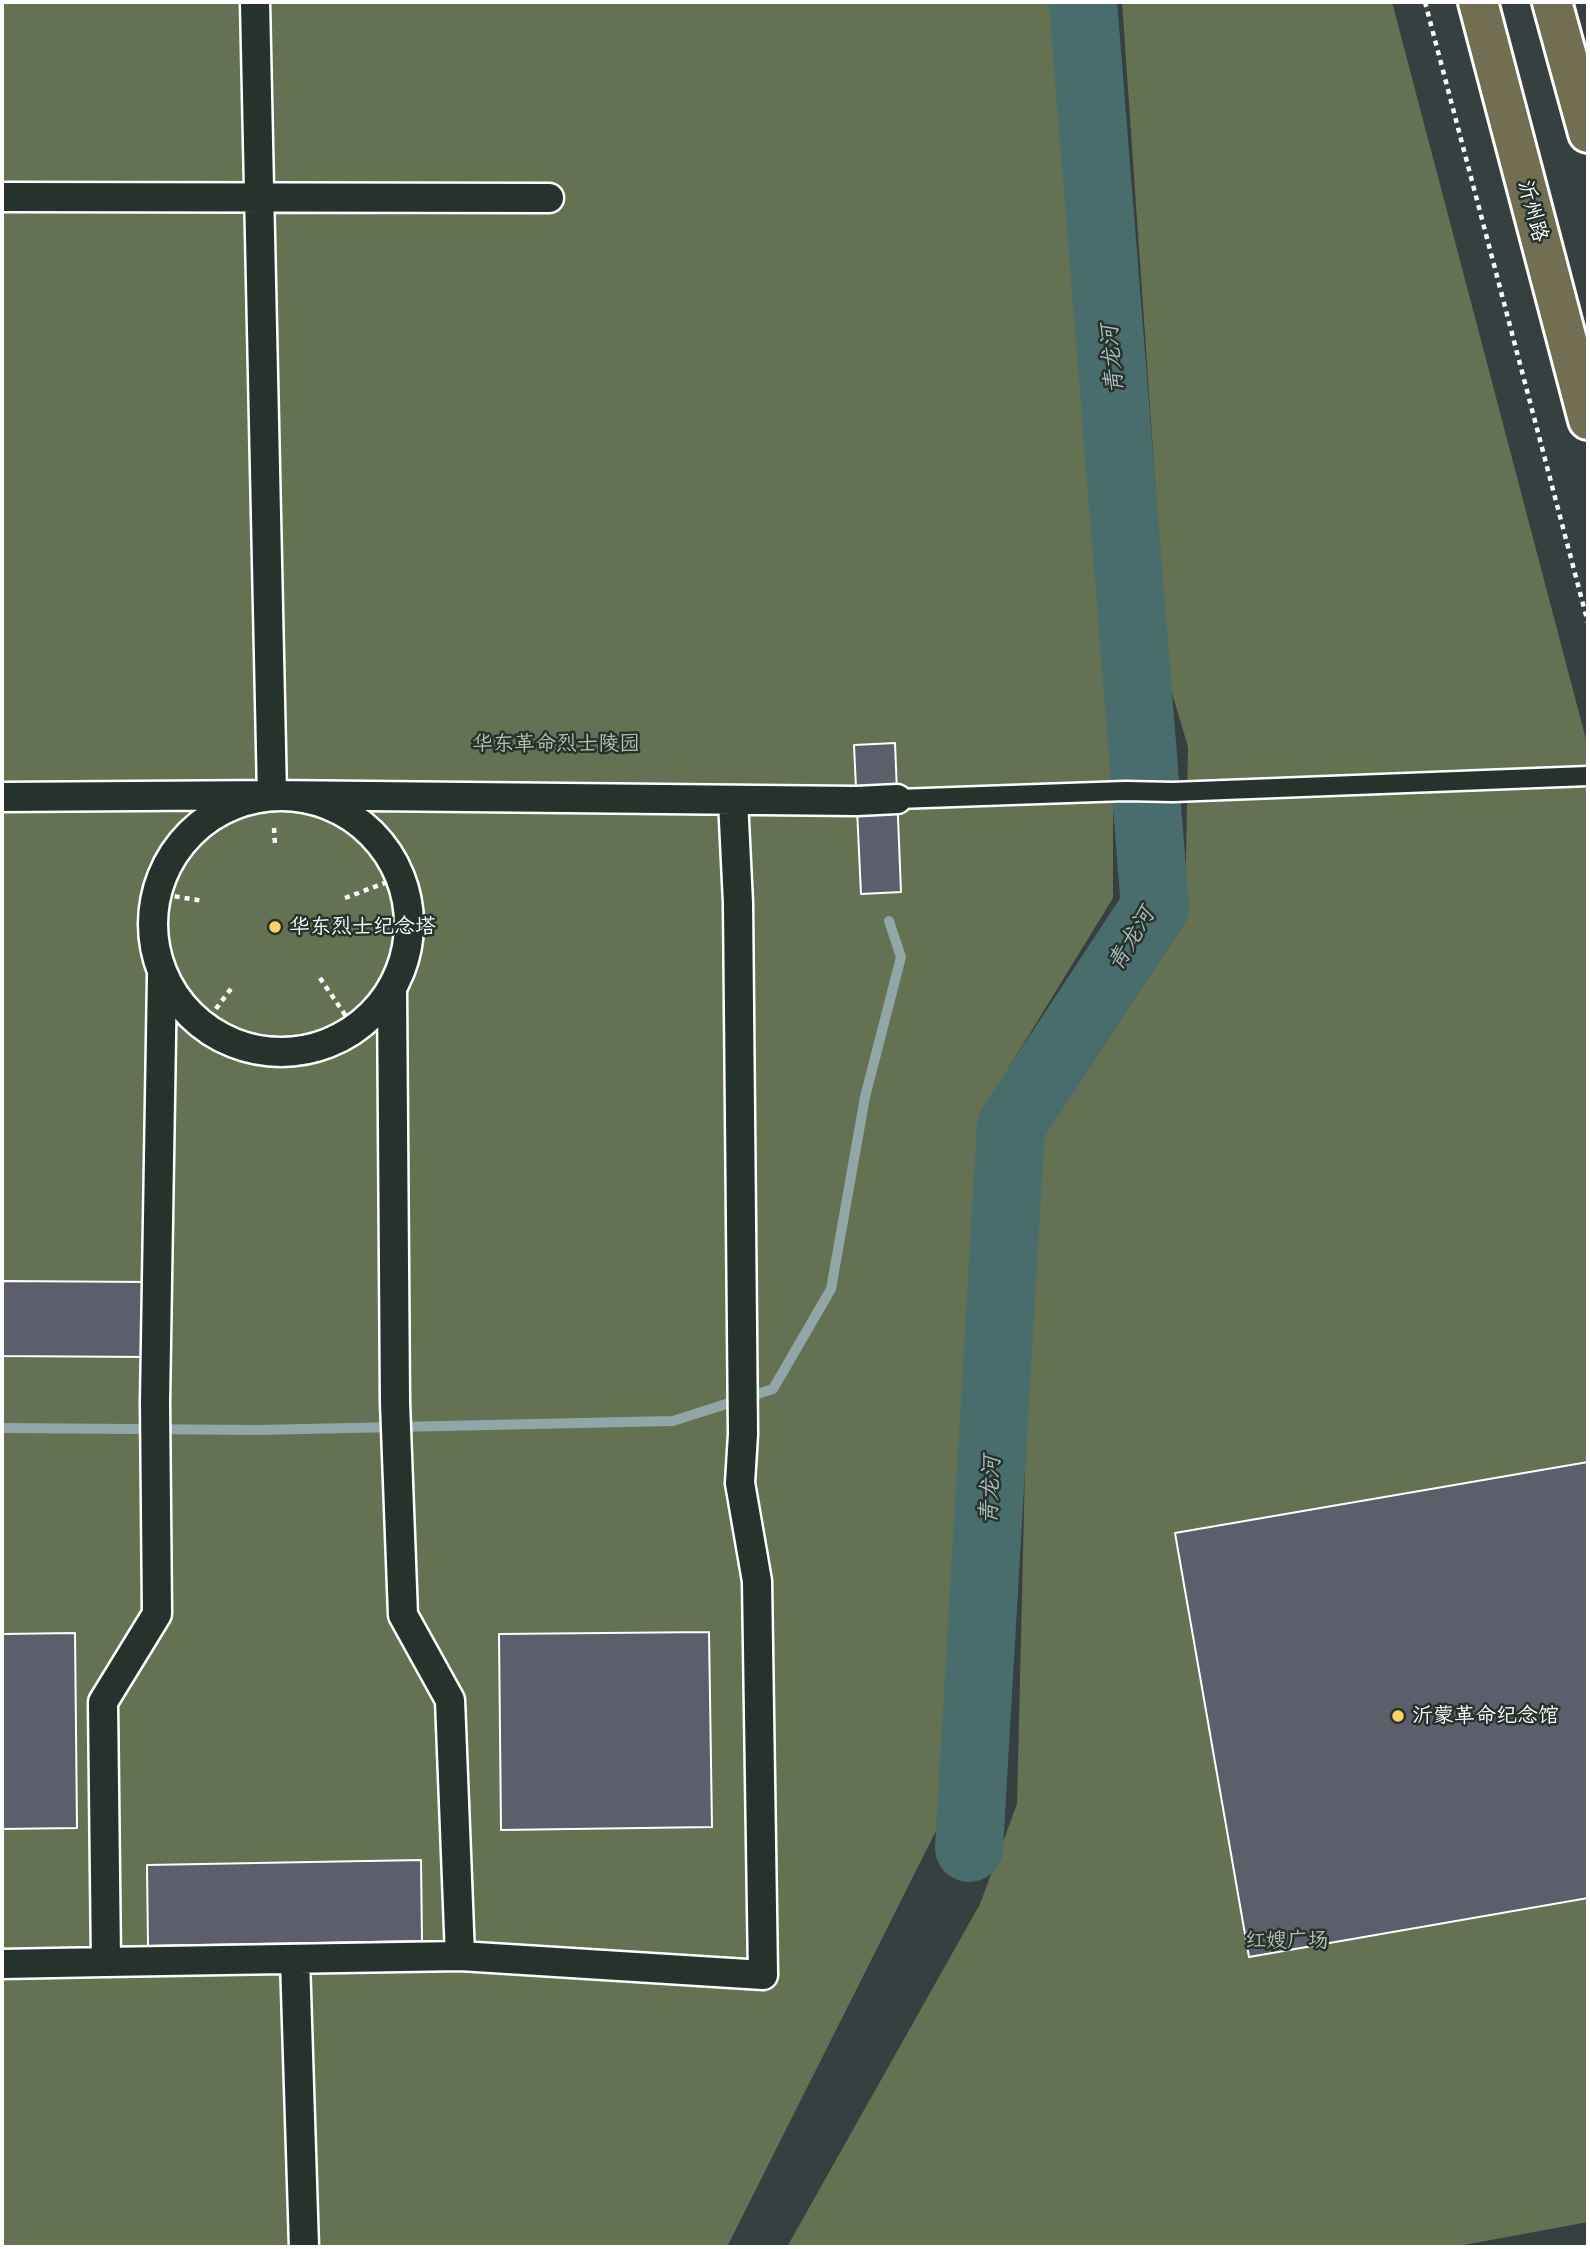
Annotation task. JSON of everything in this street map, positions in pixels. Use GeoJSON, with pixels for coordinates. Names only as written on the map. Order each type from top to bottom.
{"type":"FeatureCollection","features":[{"type":"Feature","properties":{"kind":"main road","name":"沂州路"},"geometry":{"type":"LineString","coordinates":[[1478,2],[1588,420]]}},
{"type":"Feature","properties":{"kind":"main road"},"geometry":{"type":"LineString","coordinates":[[1552,2],[1588,133]]}},
{"type":"Feature","properties":{"kind":"street"},"geometry":{"type":"LineString","coordinates":[[255,2],[272,795]]}},
{"type":"Feature","properties":{"kind":"street"},"geometry":{"type":"LineString","coordinates":[[2,197],[549,198]]}},
{"type":"Feature","properties":{"kind":"street"},"geometry":{"type":"LineString","coordinates":[[2,797],[272,795],[857,801],[897,799]]}},
{"type":"Feature","properties":{"kind":"street"},"geometry":{"type":"LineString","coordinates":[[106,1962],[103,1702],[157,1614],[155,1402],[162,976],[152,935],[155,893],[172,853],[201,822],[238,803],[272,795],[318,801],[353,817],[381,843],[401,877],[409,914],[406,953],[392,988],[367,1019],[332,1041],[294,1052],[253,1049],[215,1035],[184,1010],[162,976]]}},
{"type":"Feature","properties":{"kind":"street"},"geometry":{"type":"LineString","coordinates":[[2,1964],[460,1956],[763,1975],[757,1581],[740,1483],[743,1378],[738,903],[733,800]]}},
{"type":"Feature","properties":{"kind":"street"},"geometry":{"type":"LineString","coordinates":[[392,988],[396,1402],[403,1615],[450,1700],[460,1956]]}},
{"type":"Feature","properties":{"kind":"street"},"geometry":{"type":"LineString","coordinates":[[295,1959],[304,2247]]}},
{"type":"Feature","properties":{"kind":"lane"},"geometry":{"type":"LineString","coordinates":[[897,799],[1125,791],[1172,792],[1588,776]]}},
{"type":"Feature","properties":{"kind":"path"},"geometry":{"type":"LineString","coordinates":[[1425,2],[1588,623]]}},
{"type":"Feature","properties":{"kind":"path"},"geometry":{"type":"LineString","coordinates":[[345,898],[401,877]]}},
{"type":"Feature","properties":{"kind":"path"},"geometry":{"type":"LineString","coordinates":[[155,893],[204,901]]}},
{"type":"Feature","properties":{"kind":"path"},"geometry":{"type":"LineString","coordinates":[[320,978],[354,1028]]}},
{"type":"Feature","properties":{"kind":"path"},"geometry":{"type":"LineString","coordinates":[[204,1025],[233,986]]}},
{"type":"Feature","properties":{"kind":"green space","name":"华东革命烈士陵园"},"geometry":{"type":"Polygon","coordinates":[[[2,2],[1051,2],[1113,750],[1113,898],[980,1115],[943,1817],[727,2247],[2,2247],[2,2]]]}},
{"type":"Feature","properties":{"kind":"green space","name":"红嫂广场"},"geometry":{"type":"Polygon","coordinates":[[[1122,2],[1392,2],[1588,747],[1588,2222],[1453,2247],[787,2247],[980,1904],[1017,1804],[1033,1134],[1185,917],[1188,747],[1169,683],[1122,2]]]}},
{"type":"Feature","properties":{"kind":"building"},"geometry":{"type":"Polygon","coordinates":[[[895,743],[901,892],[861,894],[854,745],[895,743]]]}},
{"type":"Feature","properties":{"kind":"building"},"geometry":{"type":"Polygon","coordinates":[[[2,1281],[149,1282],[149,1357],[2,1356],[2,1281]]]}},
{"type":"Feature","properties":{"kind":"building","name":"沂蒙革命纪念馆"},"geometry":{"type":"Polygon","coordinates":[[[1588,1462],[1588,1898],[1249,1957],[1175,1533],[1588,1462]]]}},
{"type":"Feature","properties":{"kind":"building"},"geometry":{"type":"Polygon","coordinates":[[[709,1632],[712,1827],[501,1830],[499,1634],[709,1632]]]}},
{"type":"Feature","properties":{"kind":"building"},"geometry":{"type":"Polygon","coordinates":[[[75,1633],[77,1828],[2,1829],[2,1634],[75,1633]]]}},
{"type":"Feature","properties":{"kind":"building"},"geometry":{"type":"Polygon","coordinates":[[[421,1860],[422,1941],[148,1946],[147,1865],[421,1860]]]}},
{"type":"Feature","properties":{"kind":"waterway","name":"青龙河"},"geometry":{"type":"LineString","coordinates":[[969,1848],[1011,1126],[1155,907],[1083,2]]}},
{"type":"Feature","properties":{"kind":"waterway"},"geometry":{"type":"LineString","coordinates":[[2,1428],[258,1430],[673,1421],[773,1389],[831,1289],[865,1097],[901,957],[889,921]]}},
{"type":"Feature","properties":{"kind":"place","name":"华东烈士纪念塔"},"geometry":{"type":"Point","coordinates":[275,927]}},
{"type":"Feature","properties":{"kind":"place","name":"沂蒙革命纪念馆"},"geometry":{"type":"Point","coordinates":[1398,1716]}}]}
